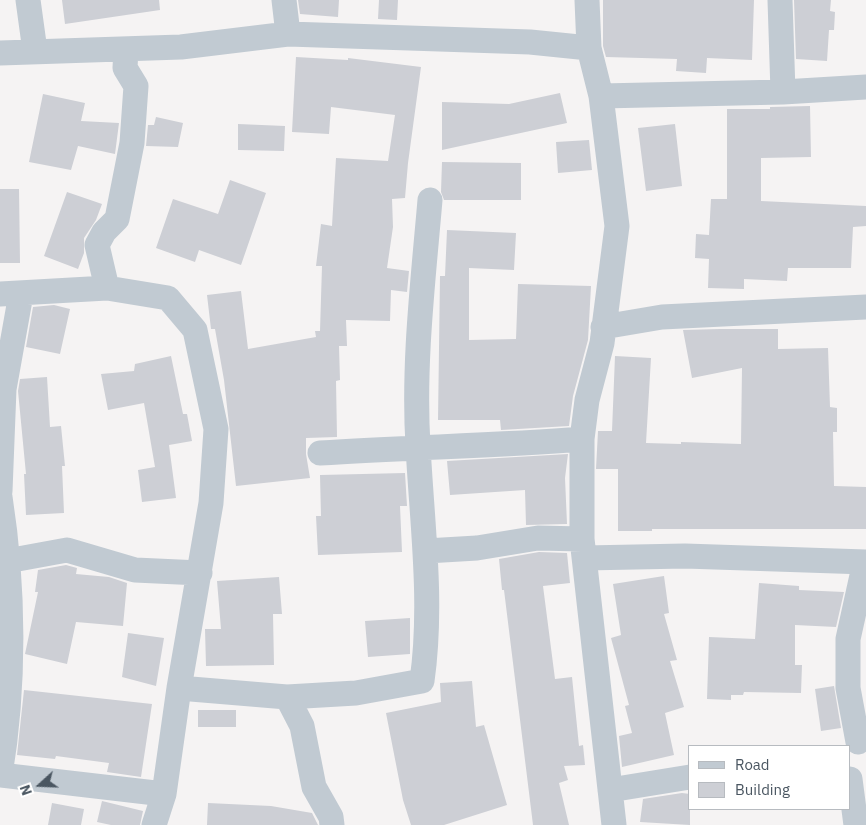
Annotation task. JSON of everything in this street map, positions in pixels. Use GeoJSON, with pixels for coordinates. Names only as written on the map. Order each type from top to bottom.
{"type":"FeatureCollection","features":[{"type":"Feature","properties":{"kind":"street"},"geometry":{"type":"LineString","coordinates":[[28,0],[35,51]]}},
{"type":"Feature","properties":{"kind":"street"},"geometry":{"type":"LineString","coordinates":[[284,0],[288,34]]}},
{"type":"Feature","properties":{"kind":"street"},"geometry":{"type":"LineString","coordinates":[[587,0],[589,48],[601,96],[617,226],[602,343],[586,400],[582,438],[584,549],[614,825]]}},
{"type":"Feature","properties":{"kind":"street"},"geometry":{"type":"LineString","coordinates":[[780,0],[783,92]]}},
{"type":"Feature","properties":{"kind":"street"},"geometry":{"type":"LineString","coordinates":[[0,53],[181,47],[288,34],[530,42],[589,48]]}},
{"type":"Feature","properties":{"kind":"street"},"geometry":{"type":"LineString","coordinates":[[107,288],[98,245],[104,232],[118,220],[132,143],[136,86],[125,68],[126,49]]}},
{"type":"Feature","properties":{"kind":"street"},"geometry":{"type":"LineString","coordinates":[[601,96],[866,88]]}},
{"type":"Feature","properties":{"kind":"street"},"geometry":{"type":"LineString","coordinates":[[178,688],[287,697],[356,693],[422,681],[426,651],[426,550],[418,446],[416,379],[430,200]]}},
{"type":"Feature","properties":{"kind":"street"},"geometry":{"type":"LineString","coordinates":[[0,490],[4,389],[11,294],[107,288],[168,298],[195,330],[216,429],[211,503],[178,688],[164,794],[154,825]]}},
{"type":"Feature","properties":{"kind":"street"},"geometry":{"type":"LineString","coordinates":[[603,327],[662,317],[866,307]]}},
{"type":"Feature","properties":{"kind":"street"},"geometry":{"type":"LineString","coordinates":[[320,453],[418,446],[513,444],[582,438]]}},
{"type":"Feature","properties":{"kind":"street"},"geometry":{"type":"LineString","coordinates":[[0,497],[8,550],[10,628],[8,727],[0,775],[164,794]]}},
{"type":"Feature","properties":{"kind":"street"},"geometry":{"type":"LineString","coordinates":[[426,550],[477,548],[538,538],[584,549],[685,556],[866,562],[848,639],[848,688],[856,742]]}},
{"type":"Feature","properties":{"kind":"street"},"geometry":{"type":"LineString","coordinates":[[7,561],[66,550],[135,570],[200,573]]}},
{"type":"Feature","properties":{"kind":"street"},"geometry":{"type":"LineString","coordinates":[[287,697],[302,726],[314,787],[331,817],[332,825]]}},
{"type":"Feature","properties":{"kind":"street"},"geometry":{"type":"LineString","coordinates":[[610,790],[688,777]]}},
{"type":"Feature","properties":{"kind":"street"},"geometry":{"type":"LineString","coordinates":[[851,787],[856,825]]}},
{"type":"Feature","properties":{"kind":"building"},"geometry":{"type":"Polygon","coordinates":[[[62,0],[159,0],[160,10],[65,24],[62,0]]]}},
{"type":"Feature","properties":{"kind":"building"},"geometry":{"type":"Polygon","coordinates":[[[298,0],[339,0],[338,17],[300,14],[298,0]]]}},
{"type":"Feature","properties":{"kind":"building"},"geometry":{"type":"Polygon","coordinates":[[[379,0],[398,0],[397,20],[378,19],[379,0]]]}},
{"type":"Feature","properties":{"kind":"building"},"geometry":{"type":"Polygon","coordinates":[[[603,0],[754,0],[752,60],[707,58],[706,73],[676,71],[677,59],[606,57],[603,46],[603,0]]]}},
{"type":"Feature","properties":{"kind":"building"},"geometry":{"type":"Polygon","coordinates":[[[794,0],[831,0],[830,11],[835,12],[834,30],[829,30],[827,61],[796,59],[794,0]]]}},
{"type":"Feature","properties":{"kind":"building"},"geometry":{"type":"Polygon","coordinates":[[[296,57],[348,60],[348,58],[421,67],[405,198],[392,199],[393,227],[387,268],[409,271],[407,292],[391,290],[390,321],[346,320],[347,346],[339,346],[340,380],[336,381],[337,437],[306,438],[306,454],[310,478],[236,486],[224,380],[215,329],[211,329],[207,295],[241,291],[248,349],[316,337],[315,331],[320,331],[322,266],[316,266],[321,224],[332,226],[336,158],[388,161],[395,115],[331,107],[329,134],[292,132],[296,57]]]}},
{"type":"Feature","properties":{"kind":"building"},"geometry":{"type":"Polygon","coordinates":[[[560,93],[567,123],[442,150],[442,102],[509,104],[560,93]]]}},
{"type":"Feature","properties":{"kind":"building"},"geometry":{"type":"Polygon","coordinates":[[[43,94],[85,103],[81,121],[119,123],[115,154],[78,146],[71,170],[29,162],[43,94]]]}},
{"type":"Feature","properties":{"kind":"building"},"geometry":{"type":"Polygon","coordinates":[[[810,106],[811,157],[761,158],[761,201],[866,206],[866,226],[853,227],[851,268],[788,268],[787,281],[744,279],[744,289],[708,288],[709,259],[695,258],[696,234],[709,235],[711,199],[727,199],[727,109],[770,109],[770,107],[810,106]]]}},
{"type":"Feature","properties":{"kind":"building"},"geometry":{"type":"Polygon","coordinates":[[[156,117],[183,123],[178,147],[146,146],[148,125],[154,125],[156,117]]]}},
{"type":"Feature","properties":{"kind":"building"},"geometry":{"type":"Polygon","coordinates":[[[238,124],[285,126],[284,151],[238,150],[238,124]]]}},
{"type":"Feature","properties":{"kind":"building"},"geometry":{"type":"Polygon","coordinates":[[[675,124],[682,186],[646,191],[638,128],[675,124]]]}},
{"type":"Feature","properties":{"kind":"building"},"geometry":{"type":"Polygon","coordinates":[[[589,140],[592,170],[558,173],[556,142],[589,140]]]}},
{"type":"Feature","properties":{"kind":"building"},"geometry":{"type":"Polygon","coordinates":[[[442,162],[521,163],[521,200],[444,200],[441,192],[442,162]]]}},
{"type":"Feature","properties":{"kind":"building"},"geometry":{"type":"Polygon","coordinates":[[[230,180],[266,193],[241,265],[199,250],[195,262],[156,248],[173,199],[218,214],[230,180]]]}},
{"type":"Feature","properties":{"kind":"building"},"geometry":{"type":"Polygon","coordinates":[[[0,189],[19,189],[20,263],[0,263],[0,189]]]}},
{"type":"Feature","properties":{"kind":"building"},"geometry":{"type":"Polygon","coordinates":[[[67,192],[102,204],[96,220],[84,238],[84,253],[78,269],[44,256],[67,192]]]}},
{"type":"Feature","properties":{"kind":"building"},"geometry":{"type":"Polygon","coordinates":[[[447,230],[516,233],[514,270],[469,268],[469,340],[516,339],[518,284],[591,286],[588,340],[573,396],[569,426],[501,430],[500,420],[438,420],[440,276],[445,276],[447,230]]]}},
{"type":"Feature","properties":{"kind":"building"},"geometry":{"type":"Polygon","coordinates":[[[54,305],[70,309],[60,354],[26,347],[33,307],[54,305]]]}},
{"type":"Feature","properties":{"kind":"building"},"geometry":{"type":"Polygon","coordinates":[[[778,329],[778,349],[828,348],[830,407],[837,408],[837,432],[833,432],[834,486],[866,487],[866,529],[652,529],[652,531],[618,531],[618,469],[596,469],[598,431],[612,431],[615,356],[651,358],[646,443],[741,444],[742,368],[692,378],[683,330],[778,329]]]}},
{"type":"Feature","properties":{"kind":"building"},"geometry":{"type":"Polygon","coordinates":[[[171,356],[183,414],[187,414],[192,441],[169,445],[176,498],[142,502],[138,470],[155,467],[144,403],[108,410],[101,374],[134,371],[135,364],[171,356]]]}},
{"type":"Feature","properties":{"kind":"building"},"geometry":{"type":"Polygon","coordinates":[[[47,377],[50,427],[61,426],[65,466],[62,466],[64,513],[26,515],[24,474],[26,474],[18,391],[20,379],[47,377]]]}},
{"type":"Feature","properties":{"kind":"building"},"geometry":{"type":"Polygon","coordinates":[[[568,454],[565,478],[567,524],[526,525],[525,490],[450,495],[447,461],[568,454]]]}},
{"type":"Feature","properties":{"kind":"building"},"geometry":{"type":"Polygon","coordinates":[[[405,473],[407,506],[400,506],[402,552],[318,555],[316,516],[321,516],[320,475],[405,473]]]}},
{"type":"Feature","properties":{"kind":"building"},"geometry":{"type":"Polygon","coordinates":[[[539,552],[567,553],[570,583],[543,586],[555,679],[572,677],[579,746],[583,745],[585,765],[564,766],[568,780],[559,783],[569,825],[533,825],[504,590],[502,590],[499,559],[539,552]]]}},
{"type":"Feature","properties":{"kind":"building"},"geometry":{"type":"Polygon","coordinates":[[[66,565],[77,568],[76,574],[109,577],[127,583],[123,626],[76,622],[67,664],[25,654],[38,592],[35,592],[38,570],[66,565]]]}},
{"type":"Feature","properties":{"kind":"building"},"geometry":{"type":"Polygon","coordinates":[[[664,576],[669,613],[664,614],[677,660],[670,661],[684,707],[665,713],[674,755],[622,767],[619,736],[632,733],[625,706],[629,705],[611,638],[621,635],[613,584],[664,576]]]}},
{"type":"Feature","properties":{"kind":"building"},"geometry":{"type":"Polygon","coordinates":[[[279,577],[282,614],[273,614],[274,665],[206,666],[205,629],[221,629],[217,581],[279,577]]]}},
{"type":"Feature","properties":{"kind":"building"},"geometry":{"type":"Polygon","coordinates":[[[759,583],[799,586],[799,590],[844,592],[836,627],[795,625],[795,665],[802,665],[801,693],[744,692],[743,695],[731,695],[731,700],[707,699],[709,637],[755,639],[759,583]]]}},
{"type":"Feature","properties":{"kind":"building"},"geometry":{"type":"Polygon","coordinates":[[[410,618],[410,654],[368,657],[365,621],[410,618]]]}},
{"type":"Feature","properties":{"kind":"building"},"geometry":{"type":"Polygon","coordinates":[[[128,633],[164,638],[156,686],[122,677],[128,633]]]}},
{"type":"Feature","properties":{"kind":"building"},"geometry":{"type":"Polygon","coordinates":[[[472,681],[476,727],[484,725],[507,805],[444,825],[411,825],[403,800],[386,713],[441,702],[440,683],[472,681]]]}},
{"type":"Feature","properties":{"kind":"building"},"geometry":{"type":"Polygon","coordinates":[[[834,686],[841,728],[821,731],[815,689],[834,686]]]}},
{"type":"Feature","properties":{"kind":"building"},"geometry":{"type":"Polygon","coordinates":[[[24,690],[152,704],[141,777],[107,772],[109,763],[56,756],[55,759],[17,755],[24,690]]]}},
{"type":"Feature","properties":{"kind":"building"},"geometry":{"type":"Polygon","coordinates":[[[198,710],[236,710],[236,727],[198,727],[198,710]]]}},
{"type":"Feature","properties":{"kind":"building"},"geometry":{"type":"Polygon","coordinates":[[[688,794],[690,825],[640,822],[643,799],[688,794]]]}},
{"type":"Feature","properties":{"kind":"building"},"geometry":{"type":"Polygon","coordinates":[[[102,801],[143,811],[140,825],[111,825],[97,822],[102,801]]]}},
{"type":"Feature","properties":{"kind":"building"},"geometry":{"type":"Polygon","coordinates":[[[52,803],[84,809],[81,825],[48,825],[52,803]]]}},
{"type":"Feature","properties":{"kind":"building"},"geometry":{"type":"Polygon","coordinates":[[[208,803],[271,806],[312,813],[318,825],[207,825],[208,803]]]}}]}
